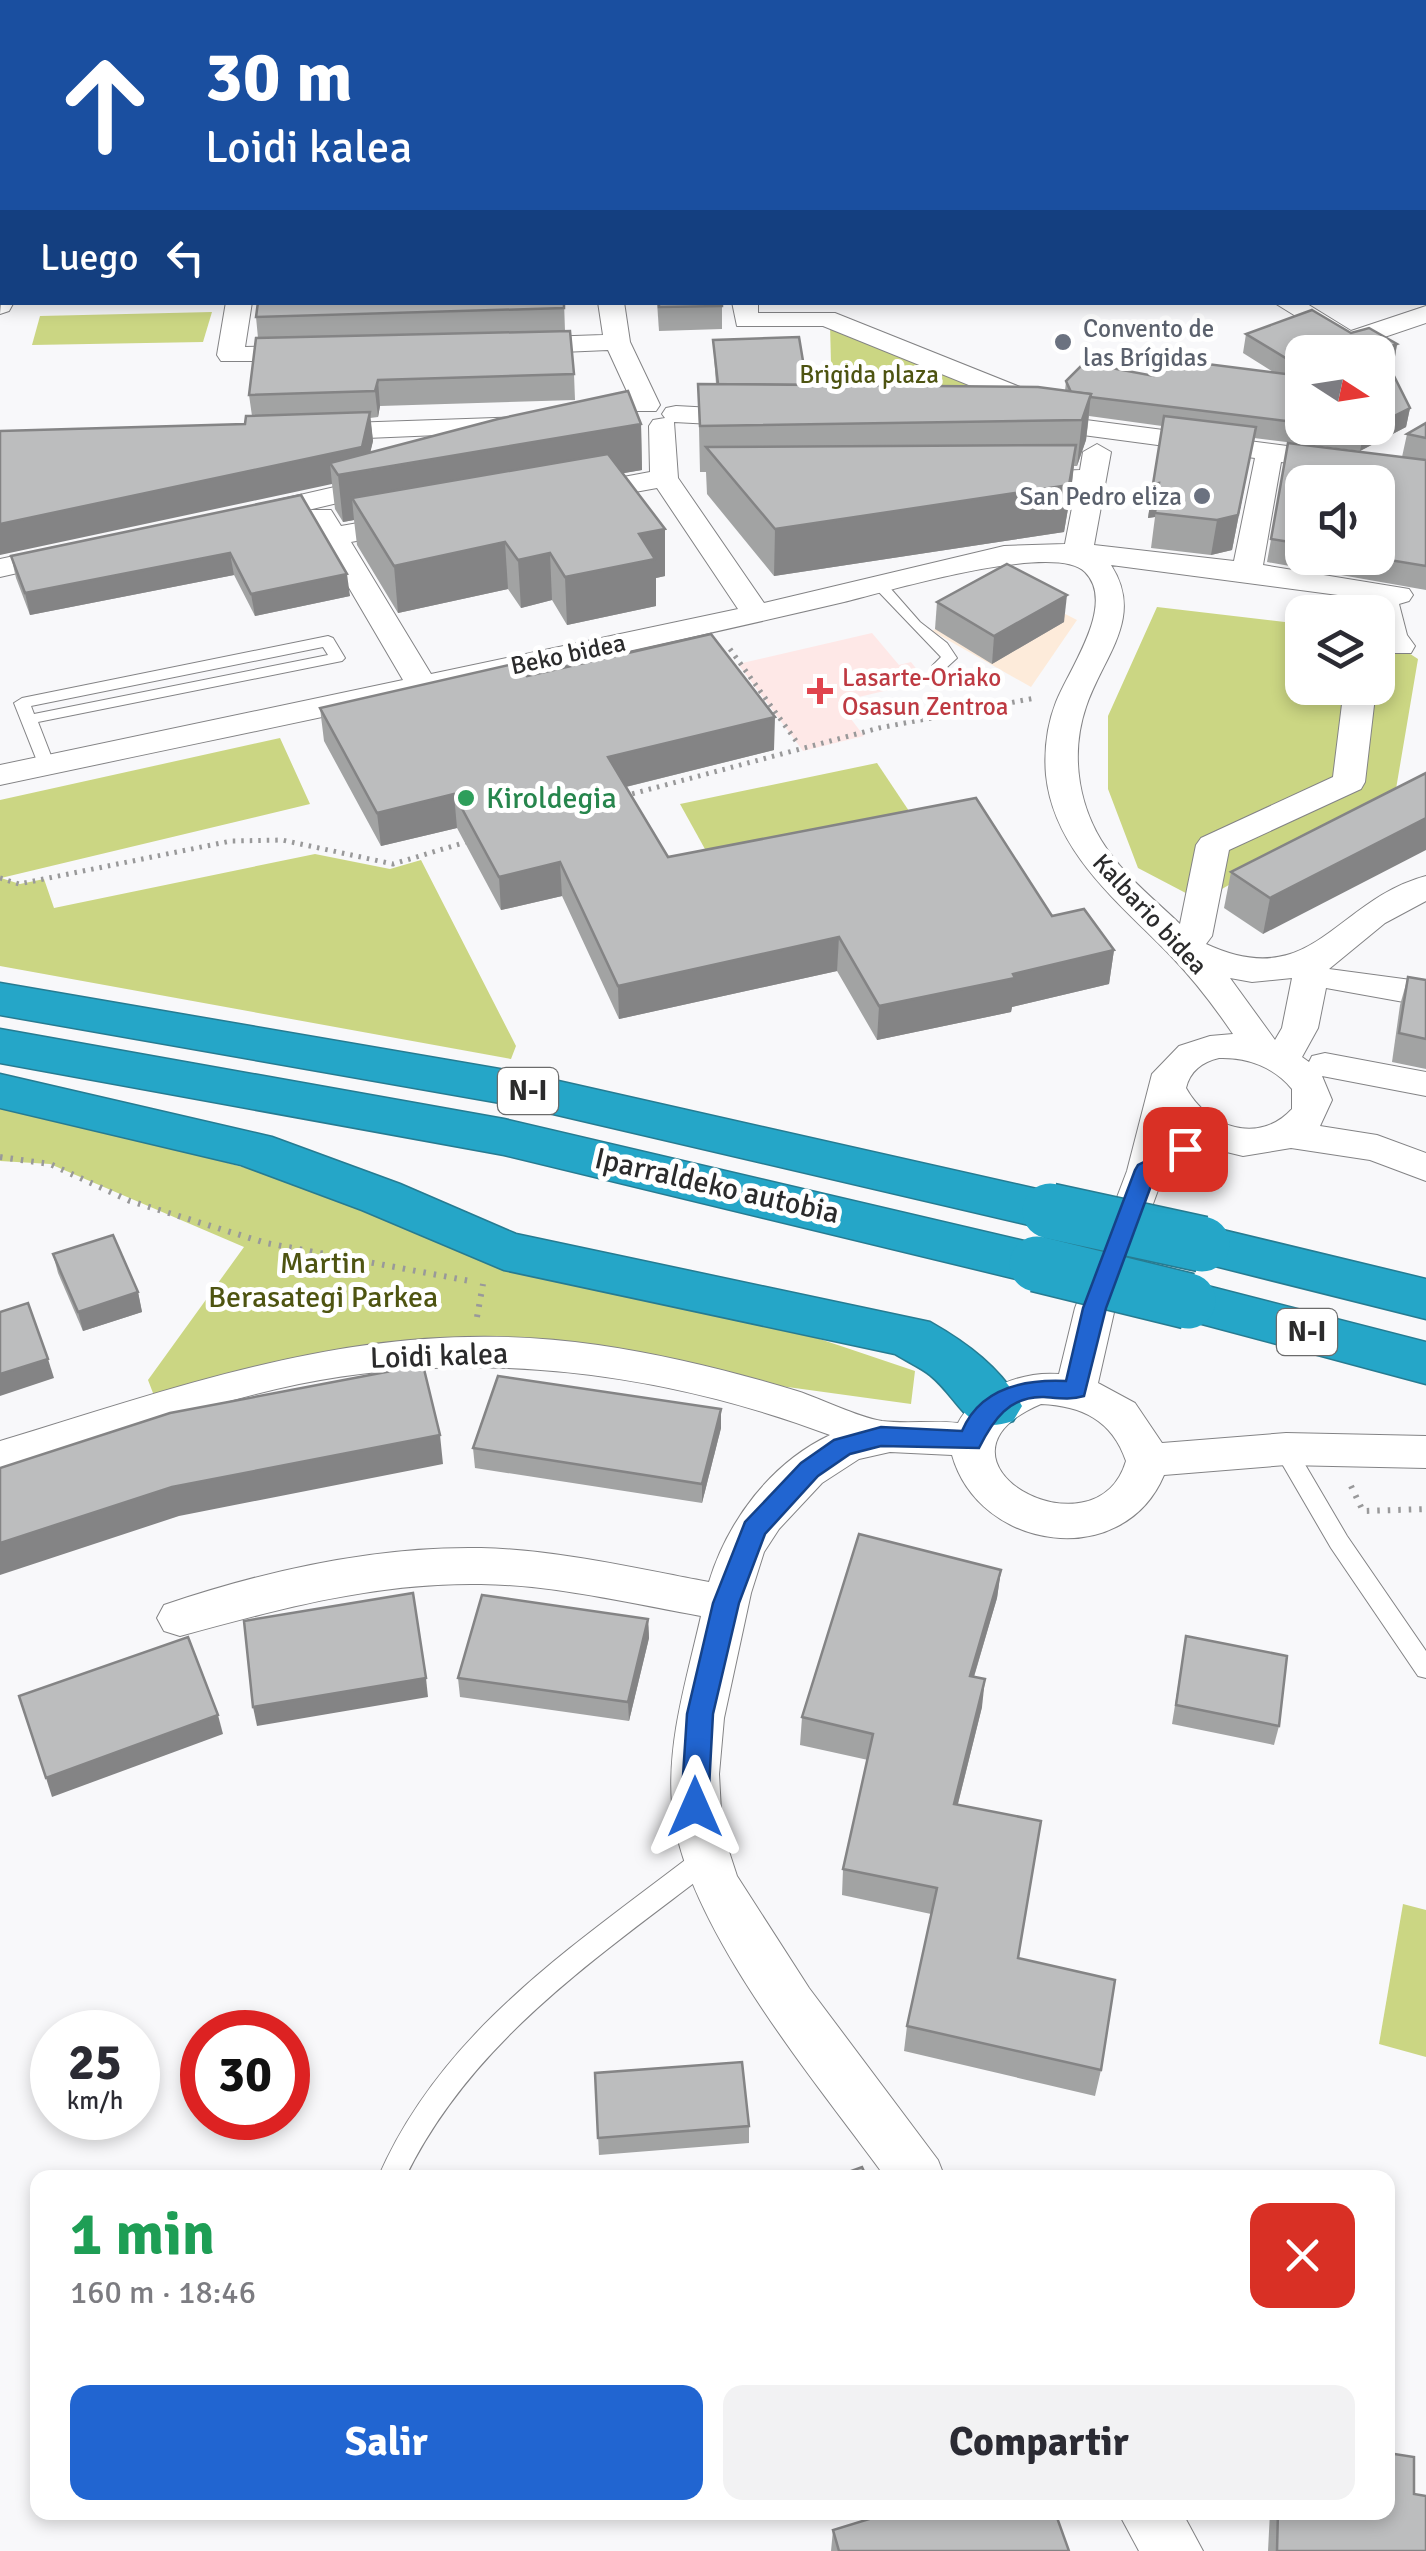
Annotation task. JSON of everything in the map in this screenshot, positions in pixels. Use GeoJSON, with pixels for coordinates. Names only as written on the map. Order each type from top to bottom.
{"type":"FeatureCollection","features":[{"type":"Feature","properties":{"kind":"highway","name":"Iparraldeko autobia"},"geometry":{"type":"LineString","coordinates":[[0,999],[524,1090],[1202,1244],[1426,1299]]}},
{"type":"Feature","properties":{"kind":"highway","name":"Iparraldeko autobia"},"geometry":{"type":"LineString","coordinates":[[0,1046],[504,1137],[734,1189],[1426,1363]]}},
{"type":"Feature","properties":{"kind":"highway"},"geometry":{"type":"LineString","coordinates":[[0,1091],[253,1150],[380,1197],[504,1251],[910,1337],[950,1360],[982,1423]]}},
{"type":"Feature","properties":{"kind":"street"},"geometry":{"type":"LineString","coordinates":[[238,305],[230,355],[329,352]]}},
{"type":"Feature","properties":{"kind":"street"},"geometry":{"type":"LineString","coordinates":[[611,305],[617,342],[662,415],[664,478],[756,613]]}},
{"type":"Feature","properties":{"kind":"street"},"geometry":{"type":"LineString","coordinates":[[744,305],[746,321],[826,318],[1064,415]]}},
{"type":"Feature","properties":{"kind":"street"},"geometry":{"type":"LineString","coordinates":[[1290,305],[1348,341],[1426,314]]}},
{"type":"Feature","properties":{"kind":"street"},"geometry":{"type":"LineString","coordinates":[[1367,310],[1393,326]]}},
{"type":"Feature","properties":{"kind":"street"},"geometry":{"type":"LineString","coordinates":[[487,346],[617,342]]}},
{"type":"Feature","properties":{"kind":"street"},"geometry":{"type":"LineString","coordinates":[[662,415],[775,418]]}},
{"type":"Feature","properties":{"kind":"street"},"geometry":{"type":"LineString","coordinates":[[1006,420],[1426,472]]}},
{"type":"Feature","properties":{"kind":"street"},"geometry":{"type":"LineString","coordinates":[[292,434],[545,432],[488,455]]}},
{"type":"Feature","properties":{"kind":"street"},"geometry":{"type":"LineString","coordinates":[[1078,552],[1100,438]]}},
{"type":"Feature","properties":{"kind":"street"},"geometry":{"type":"LineString","coordinates":[[1374,456],[1400,443]]}},
{"type":"Feature","properties":{"kind":"street"},"geometry":{"type":"LineString","coordinates":[[1247,571],[1267,461]]}},
{"type":"Feature","properties":{"kind":"street"},"geometry":{"type":"LineString","coordinates":[[216,522],[313,503],[419,474]]}},
{"type":"Feature","properties":{"kind":"street"},"geometry":{"type":"LineString","coordinates":[[548,498],[664,478]]}},
{"type":"Feature","properties":{"kind":"street"},"geometry":{"type":"LineString","coordinates":[[988,479],[1092,478]]}},
{"type":"Feature","properties":{"kind":"street"},"geometry":{"type":"LineString","coordinates":[[313,503],[421,684]]}},
{"type":"Feature","properties":{"kind":"street"},"geometry":{"type":"LineString","coordinates":[[334,536],[431,519]]}},
{"type":"Feature","properties":{"kind":"street"},"geometry":{"type":"LineString","coordinates":[[0,568],[90,548]]}},
{"type":"Feature","properties":{"kind":"street","name":"Beko bidea"},"geometry":{"type":"LineString","coordinates":[[0,775],[756,613],[1004,555],[1078,552],[1247,571],[1389,593],[1392,637],[1401,646]]}},
{"type":"Feature","properties":{"kind":"street","name":"Kalbario bidea"},"geometry":{"type":"LineString","coordinates":[[1078,552],[1094,560],[1104,573],[1111,614],[1106,633],[1077,692],[1061,746],[1064,786],[1072,814],[1090,851],[1133,902],[1186,940],[1273,1055]]}},
{"type":"Feature","properties":{"kind":"street"},"geometry":{"type":"LineString","coordinates":[[1358,705],[1350,782],[1213,845],[1186,940],[1238,972],[1324,971],[1426,994]]}},
{"type":"Feature","properties":{"kind":"street"},"geometry":{"type":"LineString","coordinates":[[1273,1055],[1300,1028],[1324,971],[1373,915],[1426,887]]}},
{"type":"Feature","properties":{"kind":"street","name":"Kalbario bidea"},"geometry":{"type":"LineString","coordinates":[[1213,1047],[1225,996]]}},
{"type":"Feature","properties":{"kind":"street"},"geometry":{"type":"LineString","coordinates":[[1076,1390],[1095,1308],[1146,1170],[1171,1074],[1178,1064],[1213,1047],[1273,1055],[1318,1077],[1426,1084]]}},
{"type":"Feature","properties":{"kind":"street"},"geometry":{"type":"LineString","coordinates":[[1286,1134],[1310,1114],[1318,1077]]}},
{"type":"Feature","properties":{"kind":"street"},"geometry":{"type":"LineString","coordinates":[[1318,1077],[1377,1148]]}},
{"type":"Feature","properties":{"kind":"street"},"geometry":{"type":"LineString","coordinates":[[1168,1090],[1174,1106],[1187,1121],[1233,1141]]}},
{"type":"Feature","properties":{"kind":"street"},"geometry":{"type":"LineString","coordinates":[[1146,1170],[1185,1149],[1233,1141],[1253,1142],[1286,1134],[1377,1148],[1426,1168]]}},
{"type":"Feature","properties":{"kind":"street","name":"Loidi kalea"},"geometry":{"type":"LineString","coordinates":[[0,1456],[109,1420],[302,1368],[438,1352],[543,1354],[669,1374],[806,1406],[881,1436]]}},
{"type":"Feature","properties":{"kind":"street"},"geometry":{"type":"LineString","coordinates":[[1037,1388],[1076,1390],[1116,1409],[1132,1425],[1148,1461],[1138,1490],[1106,1515],[1055,1522],[1025,1515],[997,1499],[973,1465],[982,1423],[1012,1395],[1037,1388]]}},
{"type":"Feature","properties":{"kind":"street","name":"Loidi kalea"},"geometry":{"type":"LineString","coordinates":[[913,2170],[771,1976],[727,1904],[706,1860],[695,1807],[694,1761],[700,1714],[726,1603],[754,1528],[783,1495],[843,1447],[881,1436],[924,1436],[982,1423]]}},
{"type":"Feature","properties":{"kind":"street"},"geometry":{"type":"LineString","coordinates":[[1148,1461],[1203,1453],[1295,1467],[1371,1448],[1426,1452]]}},
{"type":"Feature","properties":{"kind":"street"},"geometry":{"type":"LineString","coordinates":[[180,1618],[349,1578],[467,1567],[551,1574],[726,1603]]}},
{"type":"Feature","properties":{"kind":"street"},"geometry":{"type":"LineString","coordinates":[[1152,2520],[1174,2551]]}},
{"type":"Feature","properties":{"kind":"lane"},"geometry":{"type":"LineString","coordinates":[[880,584],[916,625],[942,646],[949,658],[940,666]]}},
{"type":"Feature","properties":{"kind":"lane"},"geometry":{"type":"LineString","coordinates":[[31,719],[337,658],[328,641],[22,703],[47,766]]}},
{"type":"Feature","properties":{"kind":"lane"},"geometry":{"type":"LineString","coordinates":[[1295,1467],[1339,1542],[1426,1669]]}},
{"type":"Feature","properties":{"kind":"lane"},"geometry":{"type":"LineString","coordinates":[[394,2170],[400,2152],[444,2084],[523,2004],[706,1860]]}},
{"type":"Feature","properties":{"kind":"path"},"geometry":{"type":"LineString","coordinates":[[732,652],[799,745]]}},
{"type":"Feature","properties":{"kind":"path"},"geometry":{"type":"LineString","coordinates":[[615,799],[799,745],[972,707],[1077,692]]}},
{"type":"Feature","properties":{"kind":"path"},"geometry":{"type":"LineString","coordinates":[[0,878],[20,884],[231,841],[282,840],[393,864],[486,837]]}},
{"type":"Feature","properties":{"kind":"path"},"geometry":{"type":"LineString","coordinates":[[0,1158],[50,1164],[130,1201],[266,1243],[482,1284]]}},
{"type":"Feature","properties":{"kind":"path"},"geometry":{"type":"LineString","coordinates":[[1295,1467],[1351,1486],[1363,1511],[1426,1509]]}},
{"type":"Feature","properties":{"kind":"shaded area"},"geometry":{"type":"Polygon","coordinates":[[[1005,591],[1026,594],[1077,620],[1031,687],[932,631],[1005,591]]]}},
{"type":"Feature","properties":{"kind":"shaded area","name":"Lasarte-Oriako Osasun Zentroa"},"geometry":{"type":"Polygon","coordinates":[[[872,633],[899,665],[911,662],[926,681],[838,702],[864,736],[803,751],[738,664],[872,633]]]}},
{"type":"Feature","properties":{"kind":"green space"},"geometry":{"type":"Polygon","coordinates":[[[212,312],[203,342],[32,345],[40,316],[212,312]]]}},
{"type":"Feature","properties":{"kind":"green space","name":"Brigida plaza"},"geometry":{"type":"Polygon","coordinates":[[[830,324],[1016,401],[832,403],[830,324]]]}},
{"type":"Feature","properties":{"kind":"green space"},"geometry":{"type":"Polygon","coordinates":[[[1157,607],[1285,622],[1285,705],[1395,705],[1395,644],[1418,659],[1396,789],[1201,901],[1138,868],[1108,789],[1108,716],[1157,607]]]}},
{"type":"Feature","properties":{"kind":"green space"},"geometry":{"type":"Polygon","coordinates":[[[280,738],[310,804],[1,878],[20,884],[44,879],[54,908],[315,854],[390,869],[421,860],[516,1046],[511,1059],[0,966],[0,800],[280,738]]]}},
{"type":"Feature","properties":{"kind":"green space"},"geometry":{"type":"Polygon","coordinates":[[[877,763],[919,826],[716,869],[680,804],[877,763]]]}},
{"type":"Feature","properties":{"kind":"green space","name":"Martin Berasategi Parkea"},"geometry":{"type":"Polygon","coordinates":[[[0,1103],[460,1228],[802,1333],[915,1371],[911,1404],[571,1357],[361,1358],[158,1406],[148,1380],[244,1247],[50,1164],[0,1161],[0,1103]]]}},
{"type":"Feature","properties":{"kind":"green space"},"geometry":{"type":"Polygon","coordinates":[[[1403,1904],[1426,1910],[1426,2057],[1379,2044],[1403,1904]]]}},
{"type":"Feature","properties":{"kind":"building"},"geometry":{"type":"Polygon","coordinates":[[[258,305],[564,305],[564,308],[256,317],[258,305]]]}},
{"type":"Feature","properties":{"kind":"building"},"geometry":{"type":"Polygon","coordinates":[[[659,305],[722,305],[722,306],[659,305]]]}},
{"type":"Feature","properties":{"kind":"building"},"geometry":{"type":"Polygon","coordinates":[[[1312,310],[1351,333],[1369,328],[1381,335],[1285,335],[1285,358],[1246,334],[1312,310]]]}},
{"type":"Feature","properties":{"kind":"building"},"geometry":{"type":"Polygon","coordinates":[[[570,331],[574,374],[378,380],[375,391],[249,395],[256,338],[570,331]]]}},
{"type":"Feature","properties":{"kind":"building"},"geometry":{"type":"Polygon","coordinates":[[[799,337],[807,385],[718,384],[713,340],[799,337]]]}},
{"type":"Feature","properties":{"kind":"building"},"geometry":{"type":"Polygon","coordinates":[[[1096,351],[1095,365],[1154,376],[1176,360],[1285,374],[1285,421],[1090,397],[1091,394],[1071,392],[1066,381],[1096,351]]]}},
{"type":"Feature","properties":{"kind":"building"},"geometry":{"type":"Polygon","coordinates":[[[1395,378],[1410,408],[1395,416],[1395,378]]]}},
{"type":"Feature","properties":{"kind":"building"},"geometry":{"type":"Polygon","coordinates":[[[698,384],[1038,387],[1091,394],[1082,420],[700,426],[698,384]]]}},
{"type":"Feature","properties":{"kind":"building"},"geometry":{"type":"Polygon","coordinates":[[[628,391],[641,424],[338,475],[330,463],[498,419],[628,391]]]}},
{"type":"Feature","properties":{"kind":"building"},"geometry":{"type":"Polygon","coordinates":[[[370,412],[362,447],[0,524],[0,431],[245,424],[246,416],[370,412]]]}},
{"type":"Feature","properties":{"kind":"building"},"geometry":{"type":"Polygon","coordinates":[[[1164,416],[1256,427],[1238,515],[1217,520],[1155,513],[1159,483],[1153,484],[1164,416]]]}},
{"type":"Feature","properties":{"kind":"building"},"geometry":{"type":"Polygon","coordinates":[[[1426,423],[1426,438],[1407,434],[1426,423]]]}},
{"type":"Feature","properties":{"kind":"building"},"geometry":{"type":"Polygon","coordinates":[[[1076,445],[1069,485],[775,529],[706,447],[1076,445]]]}},
{"type":"Feature","properties":{"kind":"building"},"geometry":{"type":"Polygon","coordinates":[[[1288,445],[1426,460],[1426,566],[1395,561],[1395,465],[1285,465],[1285,541],[1271,539],[1288,445]]]}},
{"type":"Feature","properties":{"kind":"building"},"geometry":{"type":"Polygon","coordinates":[[[608,454],[665,529],[639,534],[655,559],[565,577],[550,553],[518,560],[505,542],[394,566],[352,498],[608,454]]]}},
{"type":"Feature","properties":{"kind":"building"},"geometry":{"type":"Polygon","coordinates":[[[301,495],[347,574],[251,594],[230,553],[25,593],[11,556],[301,495]]]}},
{"type":"Feature","properties":{"kind":"building"},"geometry":{"type":"Polygon","coordinates":[[[1007,564],[1067,595],[994,636],[937,602],[1007,564]]]}},
{"type":"Feature","properties":{"kind":"building"},"geometry":{"type":"Polygon","coordinates":[[[711,634],[775,717],[608,757],[668,857],[976,798],[1052,916],[1084,909],[1114,950],[1013,974],[1015,978],[879,1006],[839,937],[618,986],[560,862],[499,877],[454,794],[377,813],[320,708],[518,663],[527,676],[711,634]]]}},
{"type":"Feature","properties":{"kind":"building"},"geometry":{"type":"Polygon","coordinates":[[[1426,773],[1426,818],[1270,898],[1231,872],[1426,773]]]}},
{"type":"Feature","properties":{"kind":"building"},"geometry":{"type":"Polygon","coordinates":[[[1408,977],[1426,980],[1426,1039],[1399,1033],[1408,977]]]}},
{"type":"Feature","properties":{"kind":"building"},"geometry":{"type":"Polygon","coordinates":[[[113,1235],[138,1292],[78,1312],[53,1254],[113,1235]]]}},
{"type":"Feature","properties":{"kind":"building"},"geometry":{"type":"Polygon","coordinates":[[[28,1303],[48,1359],[0,1374],[0,1312],[28,1303]]]}},
{"type":"Feature","properties":{"kind":"building"},"geometry":{"type":"Polygon","coordinates":[[[423,1365],[440,1435],[172,1487],[0,1543],[0,1468],[170,1413],[423,1365]]]}},
{"type":"Feature","properties":{"kind":"building"},"geometry":{"type":"Polygon","coordinates":[[[498,1376],[721,1409],[702,1484],[473,1448],[498,1376]]]}},
{"type":"Feature","properties":{"kind":"building"},"geometry":{"type":"Polygon","coordinates":[[[859,1534],[1001,1570],[970,1676],[985,1679],[954,1804],[1041,1821],[1018,1958],[1115,1980],[1101,2070],[907,2026],[937,1888],[843,1869],[873,1734],[802,1717],[859,1534]]]}},
{"type":"Feature","properties":{"kind":"building"},"geometry":{"type":"Polygon","coordinates":[[[413,1593],[426,1678],[253,1707],[244,1621],[413,1593]]]}},
{"type":"Feature","properties":{"kind":"building"},"geometry":{"type":"Polygon","coordinates":[[[482,1595],[648,1619],[628,1702],[458,1678],[482,1595]]]}},
{"type":"Feature","properties":{"kind":"building"},"geometry":{"type":"Polygon","coordinates":[[[1186,1636],[1287,1656],[1279,1726],[1176,1705],[1186,1636]]]}},
{"type":"Feature","properties":{"kind":"building"},"geometry":{"type":"Polygon","coordinates":[[[188,1637],[218,1715],[46,1778],[19,1696],[188,1637]]]}},
{"type":"Feature","properties":{"kind":"building"},"geometry":{"type":"Polygon","coordinates":[[[742,2062],[749,2126],[598,2138],[595,2073],[742,2062]]]}},
{"type":"Feature","properties":{"kind":"building"},"geometry":{"type":"Polygon","coordinates":[[[1395,2454],[1414,2457],[1414,2494],[1426,2496],[1426,2551],[1277,2551],[1278,2520],[1395,2520],[1395,2454]]]}},
{"type":"Feature","properties":{"kind":"building"},"geometry":{"type":"Polygon","coordinates":[[[866,2520],[1058,2520],[1069,2551],[839,2551],[833,2530],[866,2520]]]}},
{"type":"Feature","properties":{"kind":"place","name":"Convento de las Brígidas"},"geometry":{"type":"Point","coordinates":[1063,342]}},
{"type":"Feature","properties":{"kind":"place","name":"San Pedro eliza"},"geometry":{"type":"Point","coordinates":[1202,496]}},
{"type":"Feature","properties":{"kind":"place","name":"Lasarte-Oriako Osasun Zentroa"},"geometry":{"type":"Point","coordinates":[820,691]}},
{"type":"Feature","properties":{"kind":"place","name":"Kiroldegia"},"geometry":{"type":"Point","coordinates":[466,798]}},
{"type":"Feature","properties":{"kind":"route"},"geometry":{"type":"LineString","coordinates":[[695,1807],[694,1761],[700,1714],[726,1603],[754,1528],[810,1470],[843,1447],[881,1436],[970,1441],[979,1420],[1012,1395],[1037,1388],[1076,1390],[1095,1308],[1146,1170],[1185,1149]]}}]}
